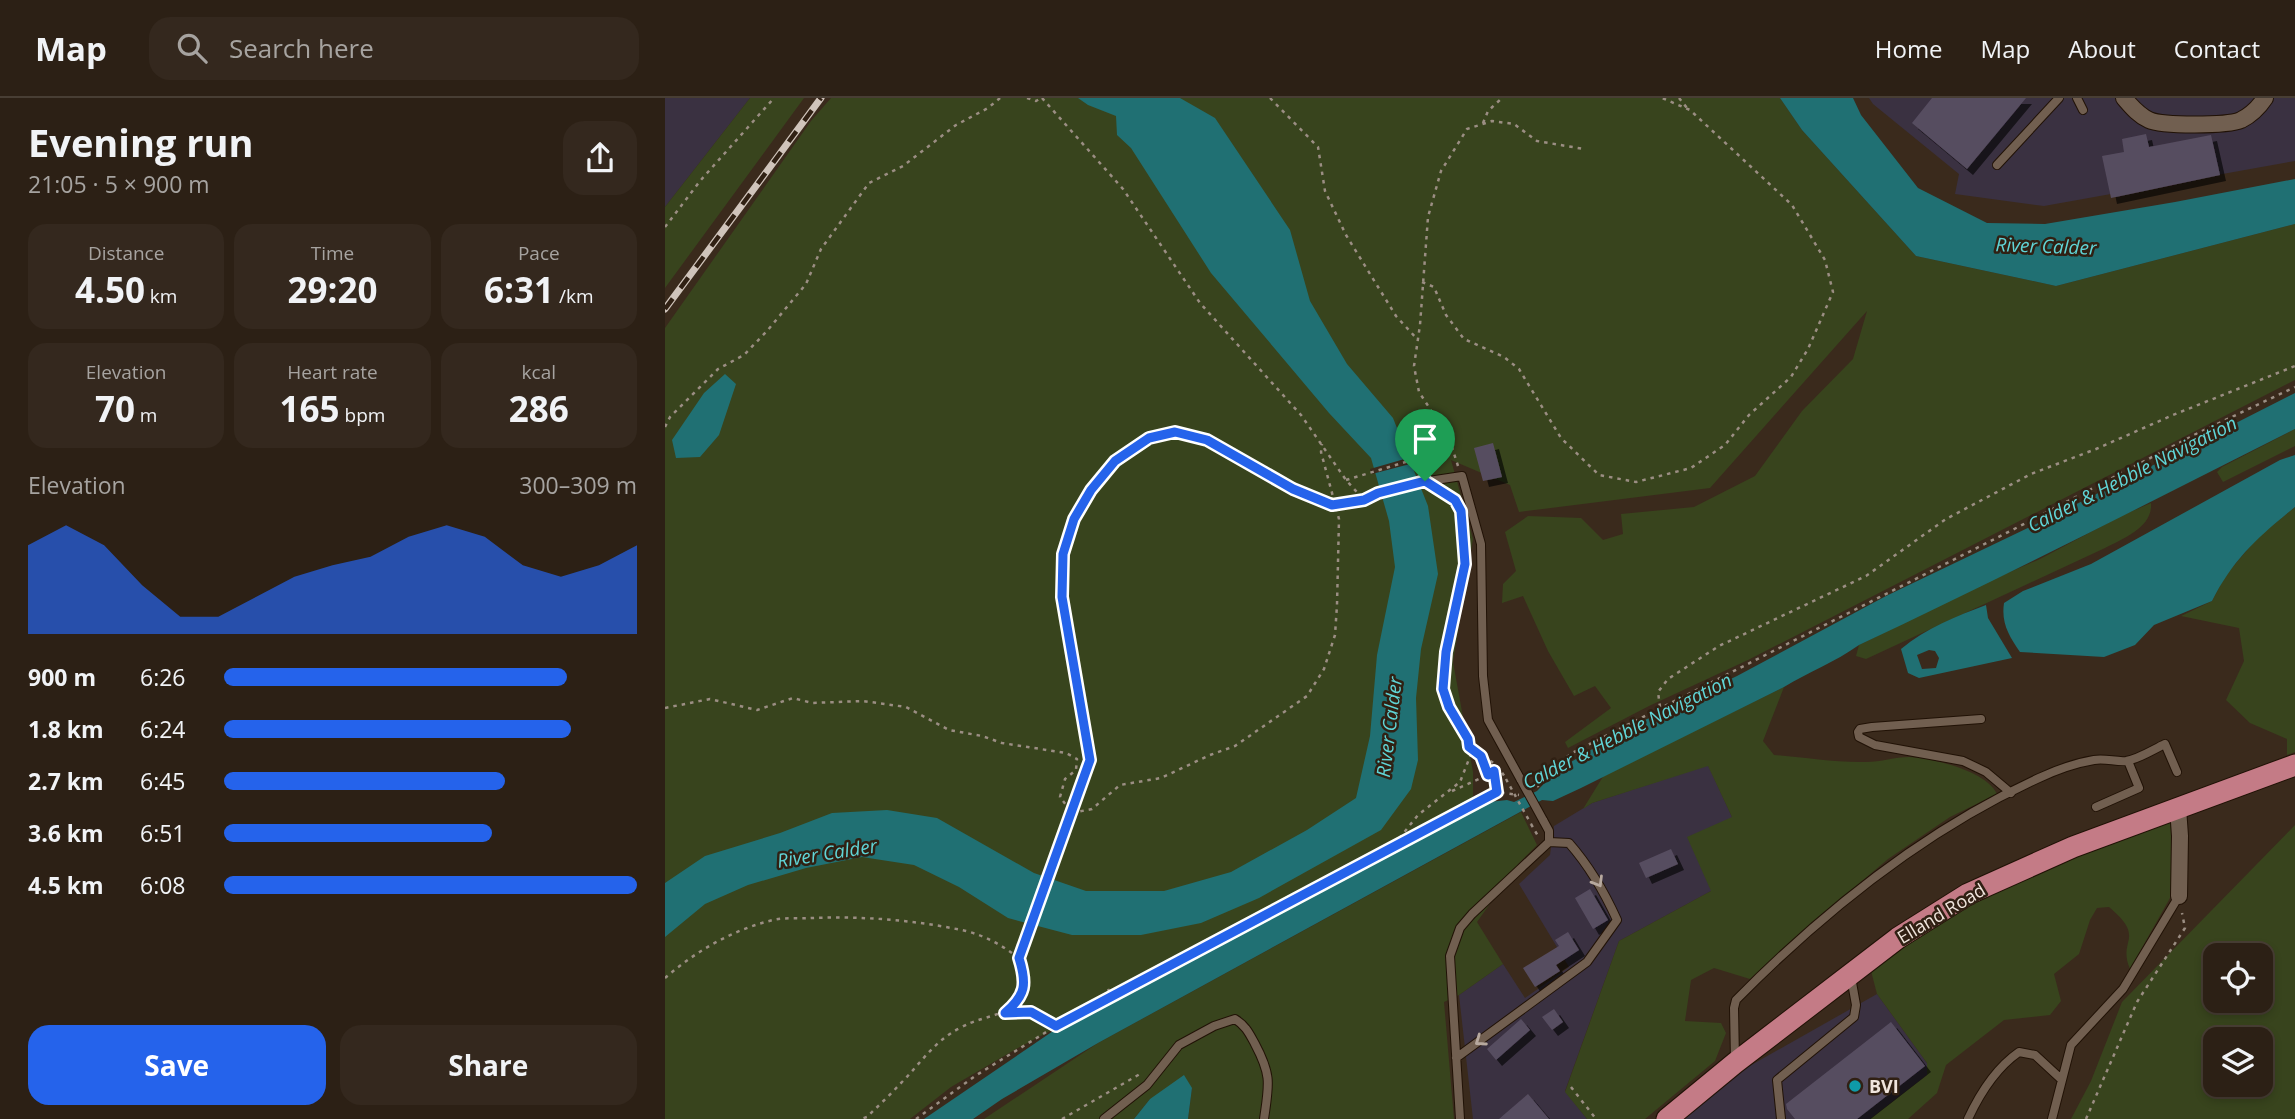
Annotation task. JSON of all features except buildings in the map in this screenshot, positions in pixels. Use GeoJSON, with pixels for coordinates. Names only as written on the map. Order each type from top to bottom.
{"type":"FeatureCollection","features":[{"type":"Feature","properties":{"kind":"main road","name":"Elland Road"},"geometry":{"type":"LineString","coordinates":[[1667,1119],[1735,1063],[1898,938],[1968,894],[2073,846],[2295,765]]}},
{"type":"Feature","properties":{"kind":"street"},"geometry":{"type":"LineString","coordinates":[[2124,98],[2141,115],[2159,123],[2224,124],[2248,122],[2265,98]]}},
{"type":"Feature","properties":{"kind":"street"},"geometry":{"type":"LineString","coordinates":[[2178,808],[2179,896]]}},
{"type":"Feature","properties":{"kind":"lane"},"geometry":{"type":"LineString","coordinates":[[1997,165],[2059,98]]}},
{"type":"Feature","properties":{"kind":"lane"},"geometry":{"type":"LineString","coordinates":[[2077,98],[2083,110]]}},
{"type":"Feature","properties":{"kind":"lane"},"geometry":{"type":"LineString","coordinates":[[1424,481],[1462,476],[1481,544],[1483,676],[1488,720],[1549,831],[1549,842],[1459,928],[1450,956],[1460,1119]]}},
{"type":"Feature","properties":{"kind":"lane"},"geometry":{"type":"LineString","coordinates":[[1981,719],[1872,727],[1860,729],[1858,732],[1859,737],[1875,746],[1963,761],[1986,772],[2011,793]]}},
{"type":"Feature","properties":{"kind":"lane"},"geometry":{"type":"LineString","coordinates":[[1735,1063],[1736,1000],[1892,863],[1972,812],[2071,766],[2096,759],[2128,761],[2165,744],[2177,772]]}},
{"type":"Feature","properties":{"kind":"lane"},"geometry":{"type":"LineString","coordinates":[[2096,807],[2139,789],[2128,761]]}},
{"type":"Feature","properties":{"kind":"lane"},"geometry":{"type":"LineString","coordinates":[[1456,1058],[1587,962],[1618,920],[1588,864],[1569,844],[1549,842]]}},
{"type":"Feature","properties":{"kind":"lane"},"geometry":{"type":"LineString","coordinates":[[2052,1119],[2071,1045],[2123,989],[2179,896]]}},
{"type":"Feature","properties":{"kind":"lane"},"geometry":{"type":"LineString","coordinates":[[1781,1119],[1777,1080],[1854,1017],[1856,1005],[1851,974]]}},
{"type":"Feature","properties":{"kind":"lane"},"geometry":{"type":"LineString","coordinates":[[1104,1119],[1147,1085],[1179,1045],[1214,1026],[1235,1019],[1245,1025],[1267,1069],[1268,1091],[1264,1119]]}},
{"type":"Feature","properties":{"kind":"lane"},"geometry":{"type":"LineString","coordinates":[[1968,1119],[2003,1063],[2019,1052],[2035,1055],[2061,1079]]}},
{"type":"Feature","properties":{"kind":"path"},"geometry":{"type":"LineString","coordinates":[[665,227],[700,181],[774,98]]}},
{"type":"Feature","properties":{"kind":"path"},"geometry":{"type":"LineString","coordinates":[[665,427],[670,417],[718,369],[744,355],[767,331],[806,284],[821,249],[869,183],[903,166],[956,125],[988,108],[1000,98]]}},
{"type":"Feature","properties":{"kind":"path"},"geometry":{"type":"LineString","coordinates":[[1027,98],[1036,101],[1042,98],[1123,189],[1200,303],[1292,404],[1346,480],[1364,500]]}},
{"type":"Feature","properties":{"kind":"path"},"geometry":{"type":"LineString","coordinates":[[1270,98],[1318,147],[1325,191],[1346,235],[1396,316],[1418,340]]}},
{"type":"Feature","properties":{"kind":"path"},"geometry":{"type":"LineString","coordinates":[[1483,124],[1488,111],[1502,98]]}},
{"type":"Feature","properties":{"kind":"path"},"geometry":{"type":"LineString","coordinates":[[1662,98],[1690,110]]}},
{"type":"Feature","properties":{"kind":"path"},"geometry":{"type":"LineString","coordinates":[[1422,282],[1434,287],[1446,315],[1464,339],[1504,357],[1519,369],[1561,438],[1599,475],[1636,482],[1691,468],[1724,445],[1749,415],[1791,377],[1808,349],[1833,292],[1825,260],[1791,205],[1679,98]]}},
{"type":"Feature","properties":{"kind":"path"},"geometry":{"type":"LineString","coordinates":[[1462,476],[1449,438],[1419,392],[1414,366],[1427,217],[1441,171],[1467,129],[1492,121],[1514,124],[1537,141],[1584,149]]}},
{"type":"Feature","properties":{"kind":"path"},"geometry":{"type":"LineString","coordinates":[[1660,707],[1658,692],[1668,679],[1719,646],[1866,576],[1946,519],[1982,499],[2031,474],[2295,366]]}},
{"type":"Feature","properties":{"kind":"path"},"geometry":{"type":"LineString","coordinates":[[1536,788],[1553,768],[1572,753],[2200,432],[2295,387]]}},
{"type":"Feature","properties":{"kind":"path"},"geometry":{"type":"LineString","coordinates":[[1005,1013],[1016,1003],[1025,987],[1019,958],[1090,760],[1062,597],[1063,554],[1074,519],[1091,490],[1115,461],[1149,438],[1175,432],[1207,440],[1293,489],[1336,504],[1364,500],[1378,493],[1424,481]]}},
{"type":"Feature","properties":{"kind":"path"},"geometry":{"type":"LineString","coordinates":[[1072,813],[1092,809],[1120,785],[1161,778],[1235,746],[1307,696],[1324,669],[1335,635],[1339,519],[1321,452],[1322,444]]}},
{"type":"Feature","properties":{"kind":"path"},"geometry":{"type":"LineString","coordinates":[[1346,480],[1413,462],[1424,481],[1455,500],[1461,511],[1465,564],[1446,652],[1443,689],[1449,707],[1468,739],[1471,754],[1460,782],[1418,815],[1410,828],[1391,847]]}},
{"type":"Feature","properties":{"kind":"path"},"geometry":{"type":"LineString","coordinates":[[665,708],[710,699],[757,710],[793,698],[813,703],[863,701],[906,707],[950,730],[1002,743],[1066,753],[1077,759],[1076,770],[1065,779],[1060,797],[1072,813]]}},
{"type":"Feature","properties":{"kind":"path"},"geometry":{"type":"LineString","coordinates":[[1469,747],[1494,761],[1500,768],[1531,824]]}},
{"type":"Feature","properties":{"kind":"path"},"geometry":{"type":"LineString","coordinates":[[1481,756],[1488,775]]}},
{"type":"Feature","properties":{"kind":"path"},"geometry":{"type":"LineString","coordinates":[[1449,792],[1500,768]]}},
{"type":"Feature","properties":{"kind":"path"},"geometry":{"type":"LineString","coordinates":[[1494,771],[1497,792]]}},
{"type":"Feature","properties":{"kind":"path"},"geometry":{"type":"LineString","coordinates":[[916,1119],[985,1070],[1056,1026],[1497,792],[1516,797],[1526,792]]}},
{"type":"Feature","properties":{"kind":"path"},"geometry":{"type":"LineString","coordinates":[[2086,1119],[2137,1002],[2185,928],[2179,896]]}},
{"type":"Feature","properties":{"kind":"path"},"geometry":{"type":"LineString","coordinates":[[665,978],[691,956],[743,929],[776,919],[843,917],[923,924],[968,932],[999,943],[1019,958]]}},
{"type":"Feature","properties":{"kind":"path"},"geometry":{"type":"LineString","coordinates":[[1108,989],[1112,997]]}},
{"type":"Feature","properties":{"kind":"path"},"geometry":{"type":"LineString","coordinates":[[861,1119],[867,1117],[904,1081],[917,1063],[941,1040],[974,1021],[1005,1013],[1031,1012],[1056,1026]]}},
{"type":"Feature","properties":{"kind":"path"},"geometry":{"type":"LineString","coordinates":[[1062,1119],[1140,1074]]}},
{"type":"Feature","properties":{"kind":"path"},"geometry":{"type":"LineString","coordinates":[[1570,1087],[1595,1119]]}},
{"type":"Feature","properties":{"kind":"shaded area"},"geometry":{"type":"Polygon","coordinates":[[[665,98],[750,98],[665,207],[665,98]]]}},
{"type":"Feature","properties":{"kind":"shaded area"},"geometry":{"type":"Polygon","coordinates":[[[1869,98],[2295,98],[2295,161],[2044,206],[1955,194],[1959,174],[1869,98]]]}},
{"type":"Feature","properties":{"kind":"shaded area"},"geometry":{"type":"Polygon","coordinates":[[[1708,765],[1732,817],[1711,891],[1619,941],[1565,1091],[1587,1119],[1473,1119],[1459,995],[1503,964],[1525,998],[1569,967],[1519,884],[1550,855],[1554,826],[1592,803],[1708,765]]]}},
{"type":"Feature","properties":{"kind":"shaded area"},"geometry":{"type":"Polygon","coordinates":[[[1877,994],[1927,1063],[1927,1075],[1870,1119],[1682,1119],[1732,1076],[1877,994]]]}},
{"type":"Feature","properties":{"kind":"green space"},"geometry":{"type":"Polygon","coordinates":[[[750,98],[804,98],[665,288],[665,207],[750,98]]]}},
{"type":"Feature","properties":{"kind":"green space"},"geometry":{"type":"Polygon","coordinates":[[[831,98],[1780,98],[1802,130],[1916,256],[2056,286],[2295,224],[2295,380],[1748,660],[1649,706],[1568,748],[1565,742],[1611,708],[1595,686],[1574,696],[1548,651],[1523,596],[1502,603],[1503,584],[1516,571],[1505,532],[1528,516],[1581,518],[1603,540],[1623,534],[1621,514],[1694,507],[1755,476],[1802,411],[1853,359],[1867,311],[1710,488],[1519,512],[1510,485],[1451,460],[1473,539],[1453,662],[1473,772],[1473,810],[1016,1049],[951,1087],[910,1119],[665,1119],[665,328],[811,121],[831,98]]]}},
{"type":"Feature","properties":{"kind":"green space"},"geometry":{"type":"Polygon","coordinates":[[[2295,429],[2295,446],[2223,482],[2217,472],[2222,467],[2295,429]]]}},
{"type":"Feature","properties":{"kind":"green space"},"geometry":{"type":"Polygon","coordinates":[[[2151,503],[2147,519],[2136,531],[2105,548],[1866,659],[1856,656],[1859,645],[2151,503]]]}},
{"type":"Feature","properties":{"kind":"green space"},"geometry":{"type":"Polygon","coordinates":[[[2295,507],[2295,752],[2287,755],[2287,739],[2250,723],[2226,700],[2244,661],[2239,628],[2181,616],[2212,601],[2225,576],[2259,536],[2295,507]]]}},
{"type":"Feature","properties":{"kind":"green space"},"geometry":{"type":"Polygon","coordinates":[[[1784,687],[1763,741],[1774,755],[1855,762],[1909,757],[1931,760],[1971,772],[1991,786],[1997,794],[1950,817],[1888,859],[1750,979],[1714,968],[1691,980],[1685,1021],[1721,1023],[1726,1033],[1715,1061],[1645,1119],[1587,1119],[1565,1092],[1619,941],[1711,891],[1687,837],[1732,817],[1708,766],[1592,803],[1583,809],[1604,775],[1784,687]]]}},
{"type":"Feature","properties":{"kind":"green space"},"geometry":{"type":"Polygon","coordinates":[[[1521,812],[1537,845],[1519,863],[1477,922],[1503,964],[1459,995],[1444,1002],[1454,1119],[1188,1119],[1192,1088],[1150,1099],[1134,1119],[984,1119],[1098,1043],[1521,812]]]}},
{"type":"Feature","properties":{"kind":"green space"},"geometry":{"type":"Polygon","coordinates":[[[2170,816],[2185,842],[2170,898],[2130,969],[2127,959],[2129,933],[2126,926],[2109,907],[2097,908],[2090,920],[2079,954],[2054,974],[2061,1001],[2050,1015],[2004,1020],[1946,1065],[1937,1093],[1908,1119],[1870,1119],[1927,1075],[1927,1063],[1877,994],[1870,967],[1970,898],[2170,816]]]}},
{"type":"Feature","properties":{"kind":"green space"},"geometry":{"type":"Polygon","coordinates":[[[2295,825],[2295,1119],[2071,1119],[2091,1081],[2122,1002],[2295,825]]]}},
{"type":"Feature","properties":{"kind":"water","name":"River Calder"},"geometry":{"type":"Polygon","coordinates":[[[1078,98],[1180,98],[1215,118],[1290,230],[1310,301],[1347,364],[1393,418],[1428,506],[1438,574],[1421,649],[1416,698],[1418,760],[1411,789],[1381,830],[1259,898],[1201,923],[1141,935],[1072,935],[1008,918],[959,887],[914,865],[862,857],[806,868],[748,885],[705,904],[665,937],[665,883],[705,856],[780,833],[832,813],[887,810],[937,818],[1034,873],[1086,891],[1164,891],[1231,872],[1307,830],[1356,798],[1370,736],[1377,655],[1395,567],[1389,521],[1371,458],[1329,413],[1211,273],[1131,148],[1117,135],[1116,116],[1078,98]]]}},
{"type":"Feature","properties":{"kind":"water","name":"River Calder"},"geometry":{"type":"Polygon","coordinates":[[[1780,98],[1853,98],[1861,115],[1918,188],[1987,223],[2045,224],[2295,179],[2295,224],[2056,286],[1916,256],[1802,130],[1780,98]]]}},
{"type":"Feature","properties":{"kind":"water"},"geometry":{"type":"Polygon","coordinates":[[[725,374],[736,384],[719,435],[700,457],[676,458],[672,440],[704,393],[725,374]]]}},
{"type":"Feature","properties":{"kind":"water","name":"Calder & Hebble Navigation"},"geometry":{"type":"Polygon","coordinates":[[[2295,393],[2295,429],[1859,645],[1784,687],[1581,788],[1553,801],[1542,800],[1098,1043],[973,1119],[924,1119],[1059,1027],[1489,802],[1514,802],[1537,791],[1556,771],[1624,730],[1737,676],[1886,596],[2059,513],[2295,393]]]}},
{"type":"Feature","properties":{"kind":"water"},"geometry":{"type":"Polygon","coordinates":[[[2295,455],[2295,507],[2238,560],[2212,601],[2154,625],[2135,645],[2104,657],[2020,652],[2007,629],[2004,603],[2023,591],[2091,564],[2280,460],[2295,455]]]}},
{"type":"Feature","properties":{"kind":"water"},"geometry":{"type":"Polygon","coordinates":[[[1986,605],[1988,618],[2012,658],[1919,678],[1908,673],[1901,649],[1931,629],[1986,605]],[[1929,650],[1917,655],[1922,669],[1936,668],[1939,658],[1935,651],[1929,650]]]}},
{"type":"Feature","properties":{"kind":"water"},"geometry":{"type":"Polygon","coordinates":[[[1184,1075],[1192,1088],[1188,1119],[1134,1119],[1150,1099],[1184,1075]]]}},
{"type":"Feature","properties":{"kind":"pier"},"geometry":{"type":"Polygon","coordinates":[[[1408,458],[1410,464],[1372,474],[1370,469],[1408,458]]]}},
{"type":"Feature","properties":{"kind":"pier"},"geometry":{"type":"Polygon","coordinates":[[[1420,476],[1424,487],[1380,498],[1377,488],[1420,476]]]}},
{"type":"Feature","properties":{"kind":"railway"},"geometry":{"type":"LineString","coordinates":[[665,309],[821,98]]}},
{"type":"Feature","properties":{"kind":"place","name":"BVI"},"geometry":{"type":"Point","coordinates":[1855,1086]}},
{"type":"Feature","properties":{"kind":"route"},"geometry":{"type":"LineString","coordinates":[[1175,432],[1207,440],[1293,489],[1332,505],[1364,500],[1378,493],[1425,481],[1455,500],[1461,511],[1465,564],[1446,652],[1443,689],[1449,707],[1465,732],[1469,747],[1481,756],[1488,775],[1494,771],[1497,792],[1056,1026],[1031,1012],[1005,1013],[1016,1003],[1025,987],[1019,958],[1090,760],[1062,597],[1063,554],[1074,519],[1091,490],[1115,461],[1149,438],[1175,432]]}}]}
